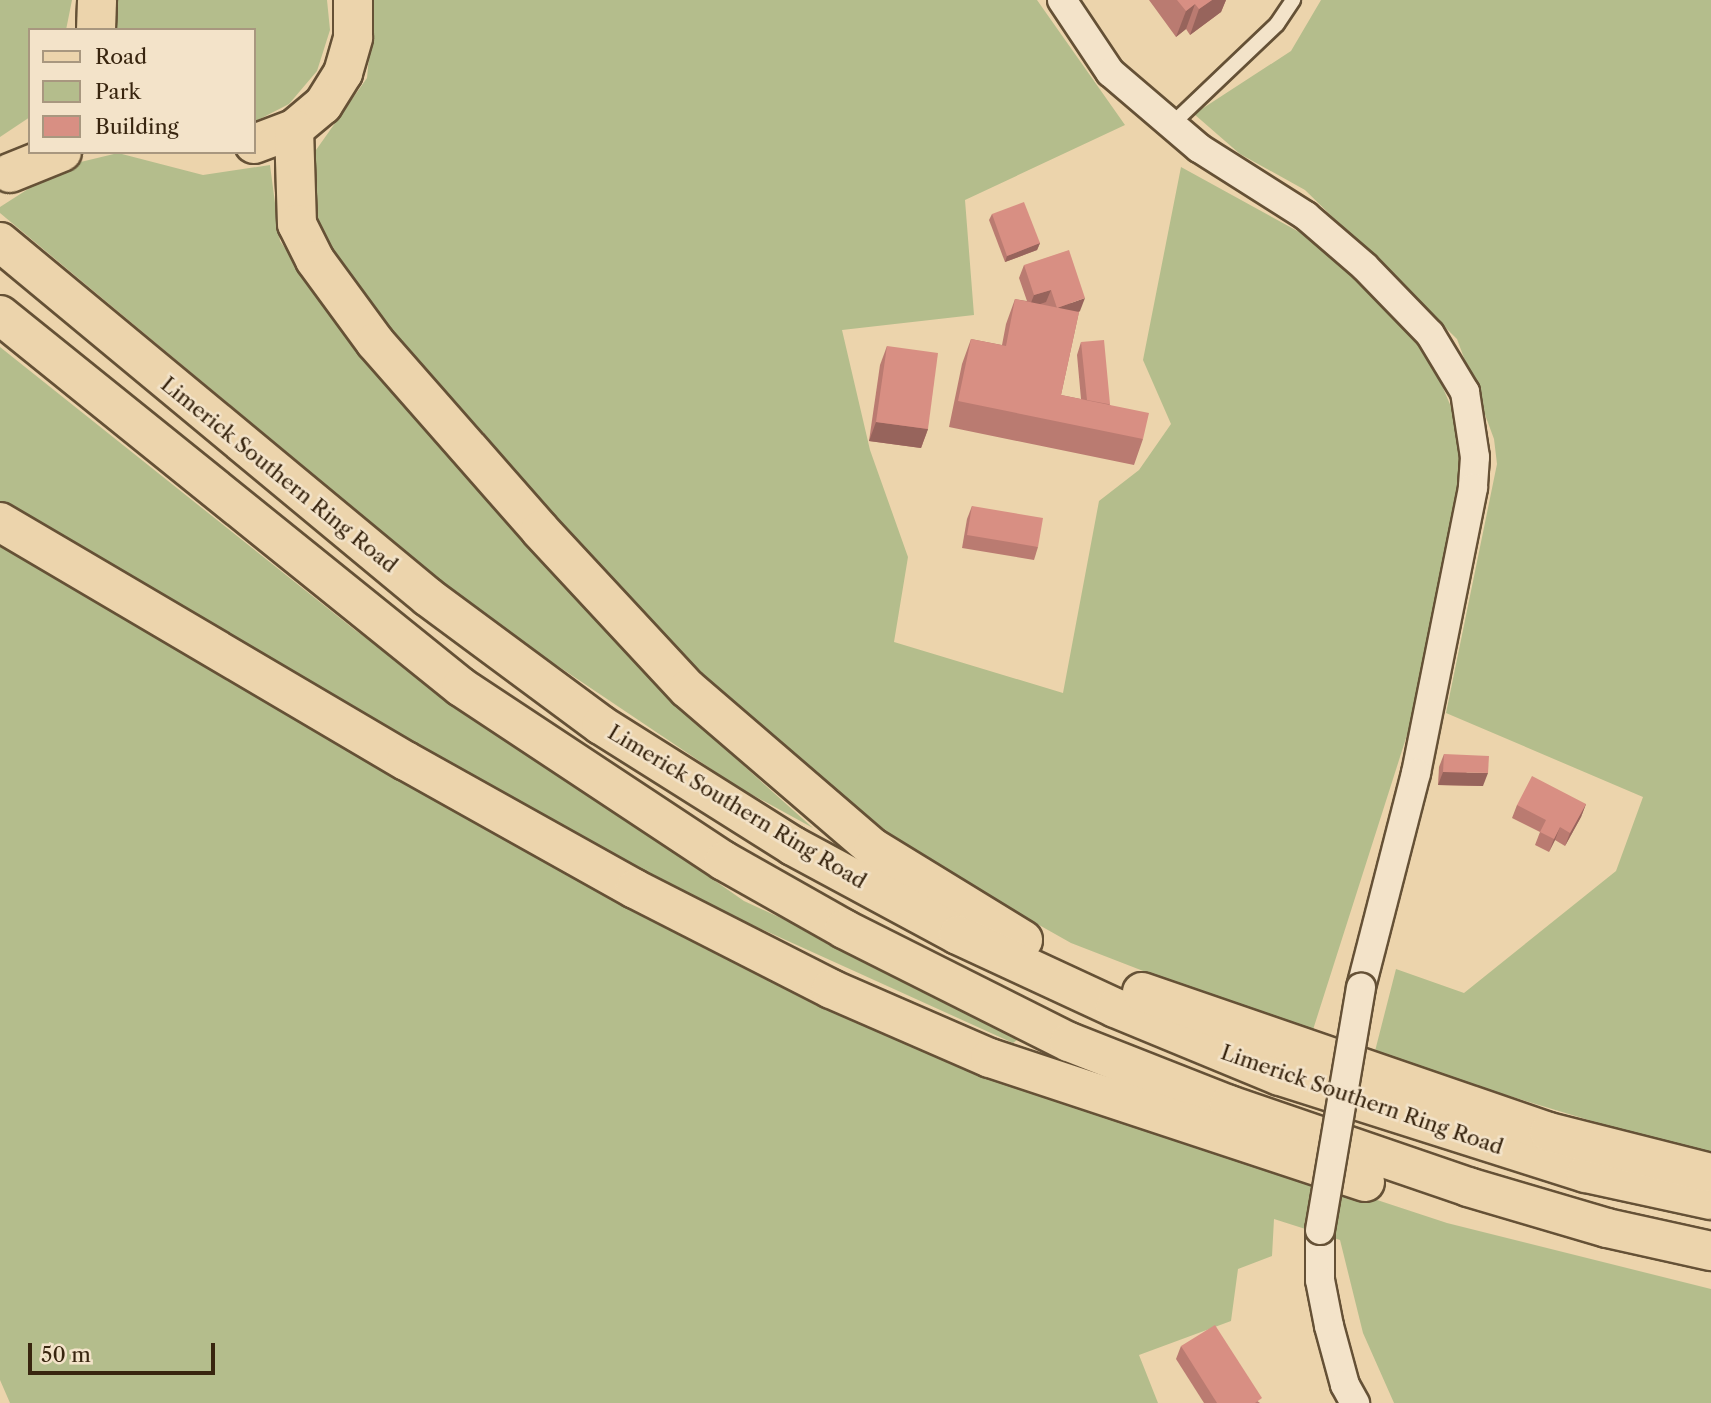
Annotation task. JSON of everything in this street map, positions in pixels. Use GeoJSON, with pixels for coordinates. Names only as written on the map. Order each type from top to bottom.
{"type":"FeatureCollection","features":[{"type":"Feature","properties":{"kind":"main road"},"geometry":{"type":"LineString","coordinates":[[96,28],[97,0]]}},
{"type":"Feature","properties":{"kind":"main road"},"geometry":{"type":"LineString","coordinates":[[256,144],[294,129],[323,104],[343,73],[353,37],[353,0]]}},
{"type":"Feature","properties":{"kind":"main road"},"geometry":{"type":"LineString","coordinates":[[294,129],[297,224],[315,260],[375,342],[688,689],[873,848],[986,920],[1174,1017],[1425,1126]]}},
{"type":"Feature","properties":{"kind":"main road"},"geometry":{"type":"LineString","coordinates":[[13,168],[56,154]]}},
{"type":"Feature","properties":{"kind":"main road","name":"Limerick Southern Ring Road"},"geometry":{"type":"LineString","coordinates":[[0,242],[428,597],[601,725],[793,846],[958,935],[1115,1008],[1280,1076],[1425,1126],[1586,1173],[1711,1200]]}},
{"type":"Feature","properties":{"kind":"main road"},"geometry":{"type":"LineString","coordinates":[[3,318],[461,687],[724,861],[844,929],[1069,1042],[1229,1105],[1468,1187],[1606,1228],[1711,1251]]}},
{"type":"Feature","properties":{"kind":"main road"},"geometry":{"type":"LineString","coordinates":[[0,522],[406,761],[635,889],[844,995],[990,1058],[1229,1140],[1570,1245],[1711,1278]]}},
{"type":"Feature","properties":{"kind":"main road"},"geometry":{"type":"LineString","coordinates":[[1090,974],[1549,1132],[1711,1173]]}},
{"type":"Feature","properties":{"kind":"street"},"geometry":{"type":"LineString","coordinates":[[1062,0],[1110,72],[1199,148],[1306,216],[1365,267],[1430,334],[1465,392],[1475,457],[1473,488],[1416,773],[1361,987],[1320,1230],[1320,1280],[1329,1326],[1345,1385],[1355,1403]]}},
{"type":"Feature","properties":{"kind":"lane"},"geometry":{"type":"LineString","coordinates":[[1171,125],[1277,24],[1293,0]]}},
{"type":"Feature","properties":{"kind":"green space"},"geometry":{"type":"Polygon","coordinates":[[[0,0],[72,0],[66,28],[28,28],[28,118],[0,137],[0,0]]]}},
{"type":"Feature","properties":{"kind":"green space"},"geometry":{"type":"Polygon","coordinates":[[[113,0],[327,0],[330,30],[317,71],[289,104],[256,121],[256,28],[113,28],[113,0]]]}},
{"type":"Feature","properties":{"kind":"green space"},"geometry":{"type":"Polygon","coordinates":[[[374,0],[1037,0],[1125,125],[965,200],[974,315],[842,330],[870,450],[908,557],[894,642],[1063,693],[1099,501],[1139,470],[1171,424],[1143,360],[1181,167],[1323,245],[1427,350],[1454,414],[1466,476],[1422,688],[1311,1036],[1071,943],[919,857],[782,747],[616,592],[340,272],[308,216],[316,150],[367,78],[374,0]]]}},
{"type":"Feature","properties":{"kind":"green space"},"geometry":{"type":"Polygon","coordinates":[[[1321,0],[1711,0],[1711,1157],[1374,1055],[1396,969],[1464,993],[1616,871],[1643,797],[1446,713],[1497,464],[1494,439],[1457,339],[1305,190],[1240,154],[1194,114],[1291,51],[1321,0]]]}},
{"type":"Feature","properties":{"kind":"green space"},"geometry":{"type":"Polygon","coordinates":[[[114,154],[203,175],[270,165],[280,241],[356,349],[674,703],[813,828],[738,787],[482,615],[0,213],[0,207],[64,166],[114,154]]]}},
{"type":"Feature","properties":{"kind":"green space"},"geometry":{"type":"Polygon","coordinates":[[[0,347],[355,630],[744,901],[1028,1032],[1013,1043],[704,903],[549,821],[0,505],[0,347]]]}},
{"type":"Feature","properties":{"kind":"green space"},"geometry":{"type":"Polygon","coordinates":[[[0,546],[205,662],[1030,1086],[1447,1223],[1711,1289],[1711,1403],[1394,1403],[1363,1333],[1340,1240],[1274,1219],[1272,1256],[1238,1269],[1231,1321],[1139,1355],[1158,1403],[10,1403],[0,1380],[0,546]]]}},
{"type":"Feature","properties":{"kind":"building"},"geometry":{"type":"Polygon","coordinates":[[[1177,0],[1212,0],[1199,9],[1195,4],[1186,11],[1177,0]]]}},
{"type":"Feature","properties":{"kind":"building"},"geometry":{"type":"Polygon","coordinates":[[[1024,202],[1040,243],[1007,256],[992,214],[1024,202]]]}},
{"type":"Feature","properties":{"kind":"building"},"geometry":{"type":"Polygon","coordinates":[[[1069,250],[1085,298],[1057,308],[1051,290],[1034,295],[1024,265],[1069,250]]]}},
{"type":"Feature","properties":{"kind":"building"},"geometry":{"type":"Polygon","coordinates":[[[1015,299],[1079,312],[1061,395],[1149,413],[1143,439],[958,401],[971,339],[1006,346],[1015,299]]]}},
{"type":"Feature","properties":{"kind":"building"},"geometry":{"type":"Polygon","coordinates":[[[1104,340],[1110,404],[1087,400],[1081,342],[1104,340]]]}},
{"type":"Feature","properties":{"kind":"building"},"geometry":{"type":"Polygon","coordinates":[[[887,346],[938,353],[928,429],[876,422],[887,346]]]}},
{"type":"Feature","properties":{"kind":"building"},"geometry":{"type":"Polygon","coordinates":[[[972,506],[1043,518],[1038,547],[967,535],[972,506]]]}},
{"type":"Feature","properties":{"kind":"building"},"geometry":{"type":"Polygon","coordinates":[[[1444,754],[1489,756],[1488,773],[1443,772],[1444,754]]]}},
{"type":"Feature","properties":{"kind":"building"},"geometry":{"type":"Polygon","coordinates":[[[1532,776],[1586,804],[1570,833],[1560,827],[1554,839],[1540,832],[1546,820],[1517,805],[1532,776]]]}},
{"type":"Feature","properties":{"kind":"building"},"geometry":{"type":"Polygon","coordinates":[[[1215,1325],[1262,1398],[1255,1403],[1217,1403],[1181,1346],[1215,1325]]]}}]}
